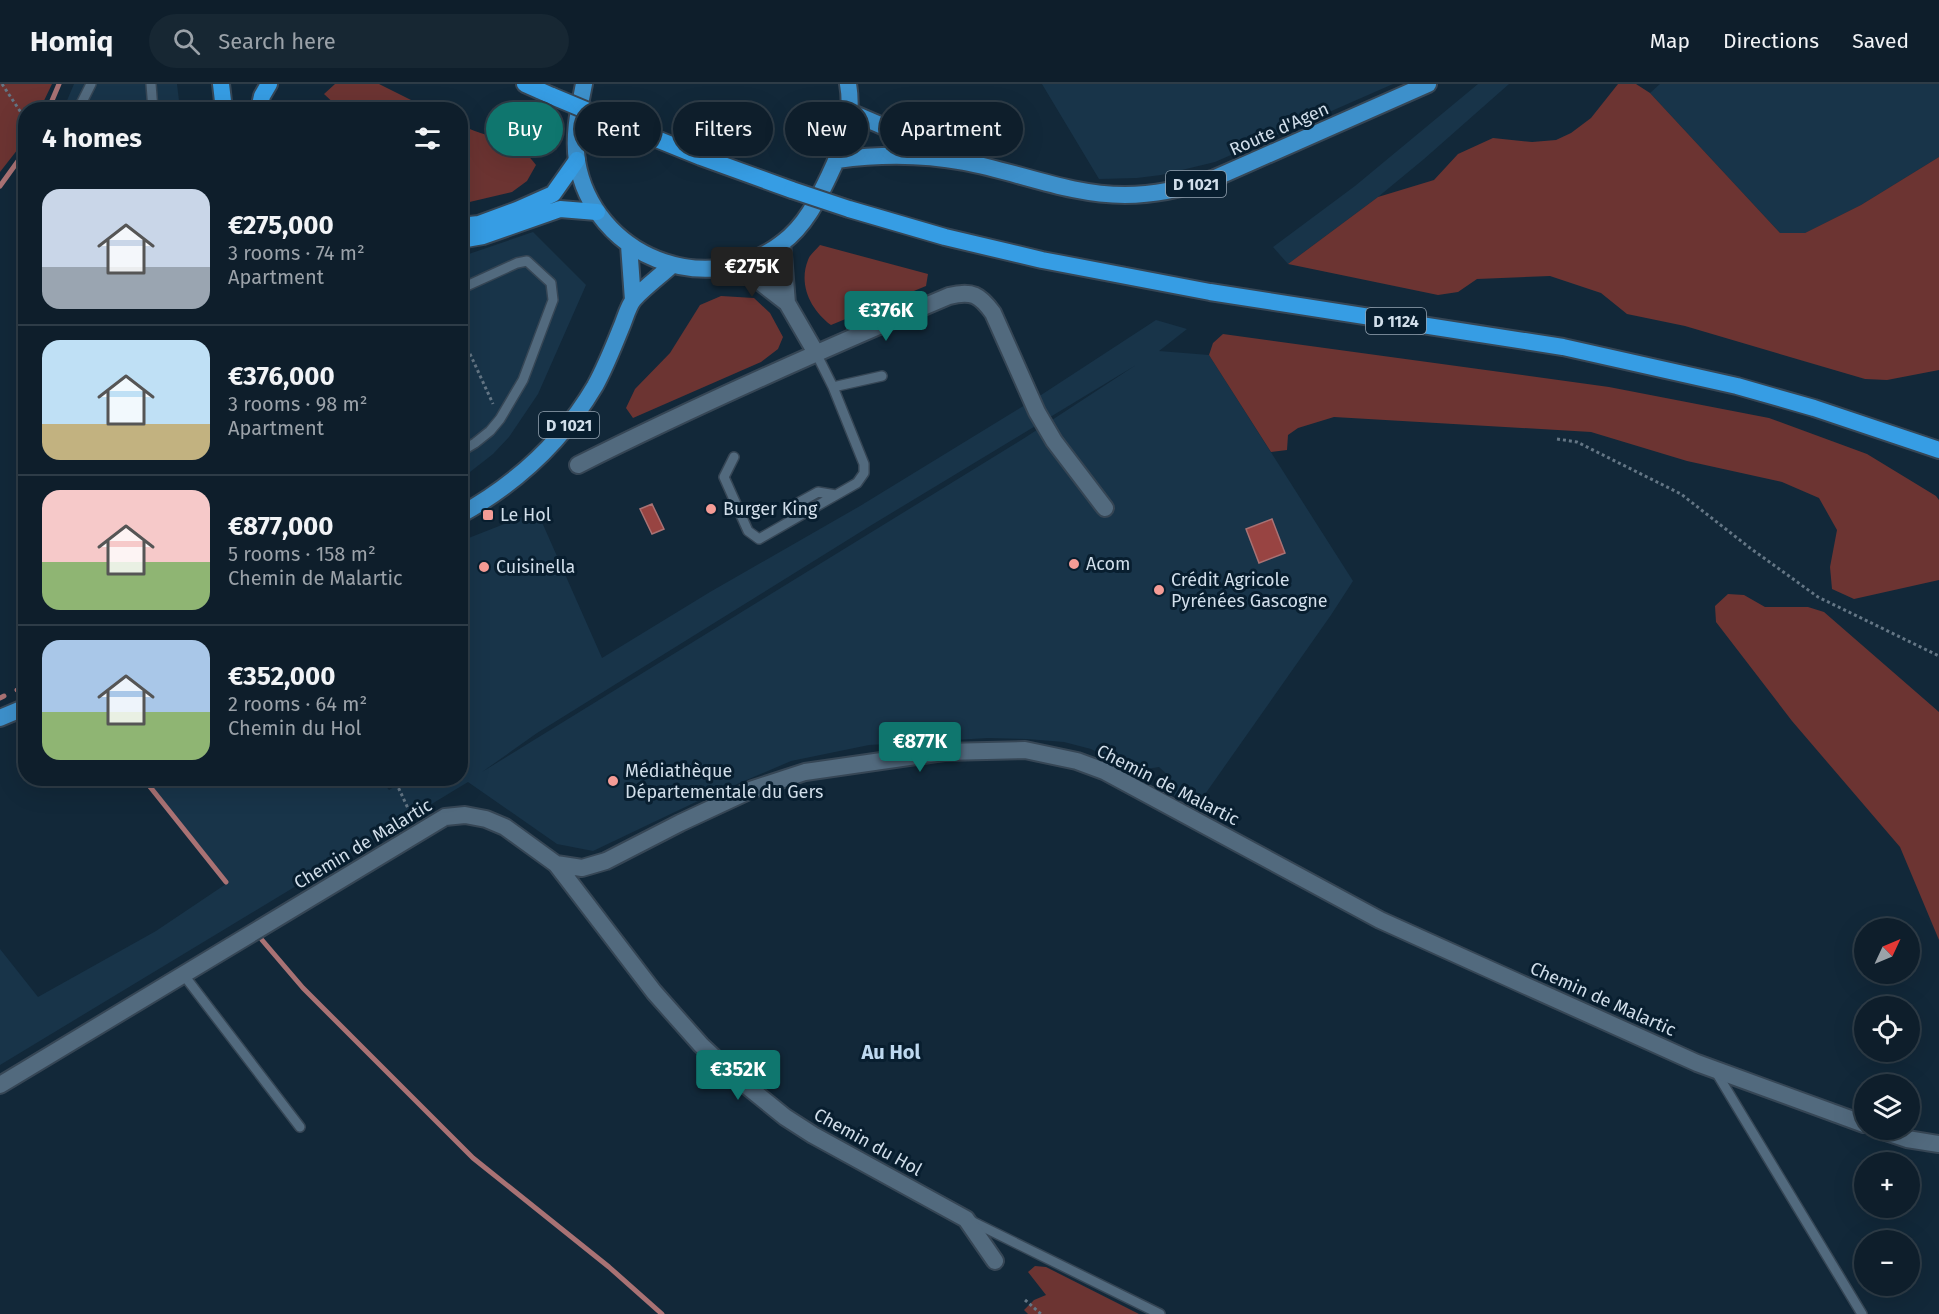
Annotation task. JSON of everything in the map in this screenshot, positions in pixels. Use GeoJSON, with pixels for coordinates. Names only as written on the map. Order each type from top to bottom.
{"type":"FeatureCollection","features":[{"type":"Feature","properties":{"kind":"highway"},"geometry":{"type":"LineString","coordinates":[[221,84],[223,102]]}},
{"type":"Feature","properties":{"kind":"highway"},"geometry":{"type":"LineString","coordinates":[[261,102],[269,84]]}},
{"type":"Feature","properties":{"kind":"highway","name":"D 1124"},"geometry":{"type":"LineString","coordinates":[[525,84],[701,157],[849,209],[945,237],[1042,260],[1210,292],[1574,350],[1737,386],[1814,408],[1939,450]]}},
{"type":"Feature","properties":{"kind":"highway"},"geometry":{"type":"LineString","coordinates":[[468,225],[479,224],[553,194],[577,160]]}},
{"type":"Feature","properties":{"kind":"highway"},"geometry":{"type":"LineString","coordinates":[[468,239],[483,236],[560,209],[597,212]]}},
{"type":"Feature","properties":{"kind":"main road"},"geometry":{"type":"LineString","coordinates":[[584,84],[576,130],[577,160],[584,185],[597,212],[629,245],[672,266],[707,269],[738,265],[782,243],[809,214],[838,156]]}},
{"type":"Feature","properties":{"kind":"main road"},"geometry":{"type":"LineString","coordinates":[[848,84],[849,102]]}},
{"type":"Feature","properties":{"kind":"main road","name":"Route d'Agen"},"geometry":{"type":"LineString","coordinates":[[837,160],[897,154],[964,162],[1079,191],[1124,195],[1148,194],[1183,188],[1215,178],[1428,84]]}},
{"type":"Feature","properties":{"kind":"main road","name":"Route d'Agen"},"geometry":{"type":"LineString","coordinates":[[868,120],[964,162]]}},
{"type":"Feature","properties":{"kind":"main road","name":"D 1021"},"geometry":{"type":"LineString","coordinates":[[468,510],[487,500],[548,450],[595,386],[633,300],[629,245]]}},
{"type":"Feature","properties":{"kind":"main road","name":"D 1021"},"geometry":{"type":"LineString","coordinates":[[633,300],[672,266]]}},
{"type":"Feature","properties":{"kind":"main road"},"geometry":{"type":"LineString","coordinates":[[0,718],[18,710]]}},
{"type":"Feature","properties":{"kind":"street"},"geometry":{"type":"LineString","coordinates":[[782,243],[787,303]]}},
{"type":"Feature","properties":{"kind":"street"},"geometry":{"type":"LineString","coordinates":[[738,265],[787,303],[816,353]]}},
{"type":"Feature","properties":{"kind":"street"},"geometry":{"type":"LineString","coordinates":[[578,465],[652,428],[816,353],[949,296],[960,293],[974,294],[983,300],[993,313],[1037,412],[1054,441],[1105,508]]}},
{"type":"Feature","properties":{"kind":"street","name":"Chemin de Malartic"},"geometry":{"type":"LineString","coordinates":[[0,1085],[445,817],[465,815],[486,819],[505,827],[556,864],[582,868],[606,861],[753,789],[805,772],[944,753],[1025,750],[1077,761],[1104,771],[1380,920],[1715,1070],[1854,1120]]}},
{"type":"Feature","properties":{"kind":"street","name":"Chemin du Hol"},"geometry":{"type":"LineString","coordinates":[[556,864],[654,992],[701,1045],[732,1074],[785,1117],[813,1135],[966,1219],[995,1262]]}},
{"type":"Feature","properties":{"kind":"street"},"geometry":{"type":"LineString","coordinates":[[1913,1140],[1939,1144]]}},
{"type":"Feature","properties":{"kind":"lane"},"geometry":{"type":"LineString","coordinates":[[82,102],[91,84]]}},
{"type":"Feature","properties":{"kind":"lane"},"geometry":{"type":"LineString","coordinates":[[151,84],[152,102]]}},
{"type":"Feature","properties":{"kind":"lane"},"geometry":{"type":"LineString","coordinates":[[468,285],[517,262],[527,261],[551,283],[553,300],[523,380],[500,419],[490,431],[468,446]]}},
{"type":"Feature","properties":{"kind":"lane"},"geometry":{"type":"LineString","coordinates":[[734,457],[724,477],[748,531],[759,539],[857,483],[864,473],[864,464],[833,387],[816,353]]}},
{"type":"Feature","properties":{"kind":"lane"},"geometry":{"type":"LineString","coordinates":[[833,387],[882,376]]}},
{"type":"Feature","properties":{"kind":"lane"},"geometry":{"type":"LineString","coordinates":[[183,974],[300,1127]]}},
{"type":"Feature","properties":{"kind":"lane"},"geometry":{"type":"LineString","coordinates":[[1715,1070],[1862,1314]]}},
{"type":"Feature","properties":{"kind":"lane"},"geometry":{"type":"LineString","coordinates":[[966,1219],[1160,1314]]}},
{"type":"Feature","properties":{"kind":"path"},"geometry":{"type":"LineString","coordinates":[[2,84],[18,108]]}},
{"type":"Feature","properties":{"kind":"path"},"geometry":{"type":"LineString","coordinates":[[468,349],[500,419]]}},
{"type":"Feature","properties":{"kind":"path"},"geometry":{"type":"LineString","coordinates":[[1557,439],[1577,442],[1681,494],[1818,597],[1939,656]]}},
{"type":"Feature","properties":{"kind":"path"},"geometry":{"type":"LineString","coordinates":[[397,786],[419,832]]}},
{"type":"Feature","properties":{"kind":"path"},"geometry":{"type":"LineString","coordinates":[[1025,1300],[1041,1314]]}},
{"type":"Feature","properties":{"kind":"shaded area"},"geometry":{"type":"Polygon","coordinates":[[[0,84],[52,84],[43,102],[18,102],[18,149],[0,172],[0,84]]]}},
{"type":"Feature","properties":{"kind":"shaded area"},"geometry":{"type":"Polygon","coordinates":[[[74,84],[177,84],[179,102],[66,102],[74,84]]]}},
{"type":"Feature","properties":{"kind":"shaded area"},"geometry":{"type":"Polygon","coordinates":[[[335,84],[379,84],[415,102],[333,102],[324,94],[335,84]]]}},
{"type":"Feature","properties":{"kind":"shaded area"},"geometry":{"type":"Polygon","coordinates":[[[1042,84],[1393,84],[1215,162],[1161,175],[1099,179],[1042,84]]]}},
{"type":"Feature","properties":{"kind":"shaded area"},"geometry":{"type":"Polygon","coordinates":[[[1478,84],[1509,84],[1378,197],[1288,264],[1273,247],[1355,186],[1478,84]]]}},
{"type":"Feature","properties":{"kind":"shaded area"},"geometry":{"type":"Polygon","coordinates":[[[1618,84],[1636,84],[1650,93],[1780,233],[1805,233],[1861,205],[1939,157],[1939,370],[1887,380],[1865,379],[1685,326],[1627,314],[1601,293],[1550,276],[1477,279],[1458,292],[1438,295],[1288,264],[1378,197],[1434,180],[1458,154],[1493,138],[1532,142],[1556,140],[1571,133],[1591,118],[1618,84]]]}},
{"type":"Feature","properties":{"kind":"shaded area"},"geometry":{"type":"Polygon","coordinates":[[[1660,84],[1939,84],[1939,157],[1861,205],[1805,233],[1780,233],[1650,93],[1660,84]]]}},
{"type":"Feature","properties":{"kind":"shaded area"},"geometry":{"type":"Polygon","coordinates":[[[468,128],[486,135],[486,156],[528,156],[536,165],[527,181],[512,192],[468,202],[468,128]]]}},
{"type":"Feature","properties":{"kind":"shaded area"},"geometry":{"type":"Polygon","coordinates":[[[533,232],[586,285],[538,394],[509,437],[493,454],[468,474],[468,254],[533,232]]]}},
{"type":"Feature","properties":{"kind":"shaded area"},"geometry":{"type":"Polygon","coordinates":[[[820,245],[928,274],[926,286],[831,325],[812,304],[806,288],[805,269],[808,260],[820,245]]]}},
{"type":"Feature","properties":{"kind":"shaded area"},"geometry":{"type":"Polygon","coordinates":[[[721,296],[754,298],[770,313],[783,337],[778,349],[761,362],[633,418],[626,408],[635,389],[670,353],[700,305],[721,296]]]}},
{"type":"Feature","properties":{"kind":"shaded area"},"geometry":{"type":"Polygon","coordinates":[[[1156,320],[1187,329],[1159,351],[1209,355],[1353,581],[1196,807],[1166,791],[1170,777],[1159,767],[1134,771],[1091,749],[1064,742],[988,738],[869,745],[791,761],[700,800],[593,851],[557,844],[468,782],[468,538],[537,511],[602,658],[710,592],[860,506],[1038,397],[1156,320]],[[1136,365],[870,526],[537,733],[482,772],[1026,437],[1136,365]]]}},
{"type":"Feature","properties":{"kind":"shaded area"},"geometry":{"type":"Polygon","coordinates":[[[1223,334],[1609,387],[1769,418],[1867,454],[1936,496],[1939,500],[1939,580],[1854,599],[1832,589],[1830,567],[1837,530],[1819,498],[1782,482],[1687,461],[1591,432],[1334,417],[1298,428],[1288,435],[1287,450],[1271,452],[1209,355],[1213,343],[1223,334]]]}},
{"type":"Feature","properties":{"kind":"shaded area"},"geometry":{"type":"Polygon","coordinates":[[[652,504],[664,529],[652,534],[640,509],[652,504]]]}},
{"type":"Feature","properties":{"kind":"shaded area"},"geometry":{"type":"Polygon","coordinates":[[[1272,519],[1285,553],[1259,563],[1246,529],[1272,519]]]}},
{"type":"Feature","properties":{"kind":"shaded area"},"geometry":{"type":"Polygon","coordinates":[[[1728,594],[1744,595],[1765,607],[1808,607],[1824,612],[1939,712],[1939,940],[1900,847],[1792,721],[1716,622],[1715,606],[1728,594]]]}},
{"type":"Feature","properties":{"kind":"shaded area"},"geometry":{"type":"Polygon","coordinates":[[[151,786],[386,786],[389,790],[396,786],[461,786],[0,1065],[0,949],[38,997],[156,931],[229,882],[151,786]]]}},
{"type":"Feature","properties":{"kind":"shaded area"},"geometry":{"type":"Polygon","coordinates":[[[1035,1266],[1046,1267],[1139,1314],[1028,1314],[1024,1310],[1034,1300],[1046,1295],[1028,1272],[1035,1266]]]}},
{"type":"Feature","properties":{"kind":"waterway"},"geometry":{"type":"LineString","coordinates":[[51,102],[59,84]]}},
{"type":"Feature","properties":{"kind":"waterway"},"geometry":{"type":"LineString","coordinates":[[0,186],[18,161]]}},
{"type":"Feature","properties":{"kind":"waterway"},"geometry":{"type":"LineString","coordinates":[[0,698],[4,696]]}},
{"type":"Feature","properties":{"kind":"waterway"},"geometry":{"type":"LineString","coordinates":[[149,786],[226,882]]}},
{"type":"Feature","properties":{"kind":"waterway"},"geometry":{"type":"LineString","coordinates":[[262,940],[303,988],[473,1158],[609,1267],[662,1314]]}},
{"type":"Feature","properties":{"kind":"place","name":"Burger King"},"geometry":{"type":"Point","coordinates":[711,509]}},
{"type":"Feature","properties":{"kind":"place","name":"Le Hol"},"geometry":{"type":"Point","coordinates":[488,515]}},
{"type":"Feature","properties":{"kind":"place","name":"Acom"},"geometry":{"type":"Point","coordinates":[1074,564]}},
{"type":"Feature","properties":{"kind":"place","name":"Cuisinella"},"geometry":{"type":"Point","coordinates":[484,567]}},
{"type":"Feature","properties":{"kind":"place","name":"Crédit Agricole Pyrénées Gascogne"},"geometry":{"type":"Point","coordinates":[1159,590]}},
{"type":"Feature","properties":{"kind":"place","name":"Médiathèque Départementale du Gers"},"geometry":{"type":"Point","coordinates":[613,781]}},
{"type":"Feature","properties":{"kind":"district","name":"Au Hol"},"geometry":{"type":"Point","coordinates":[891,1052]}}]}
